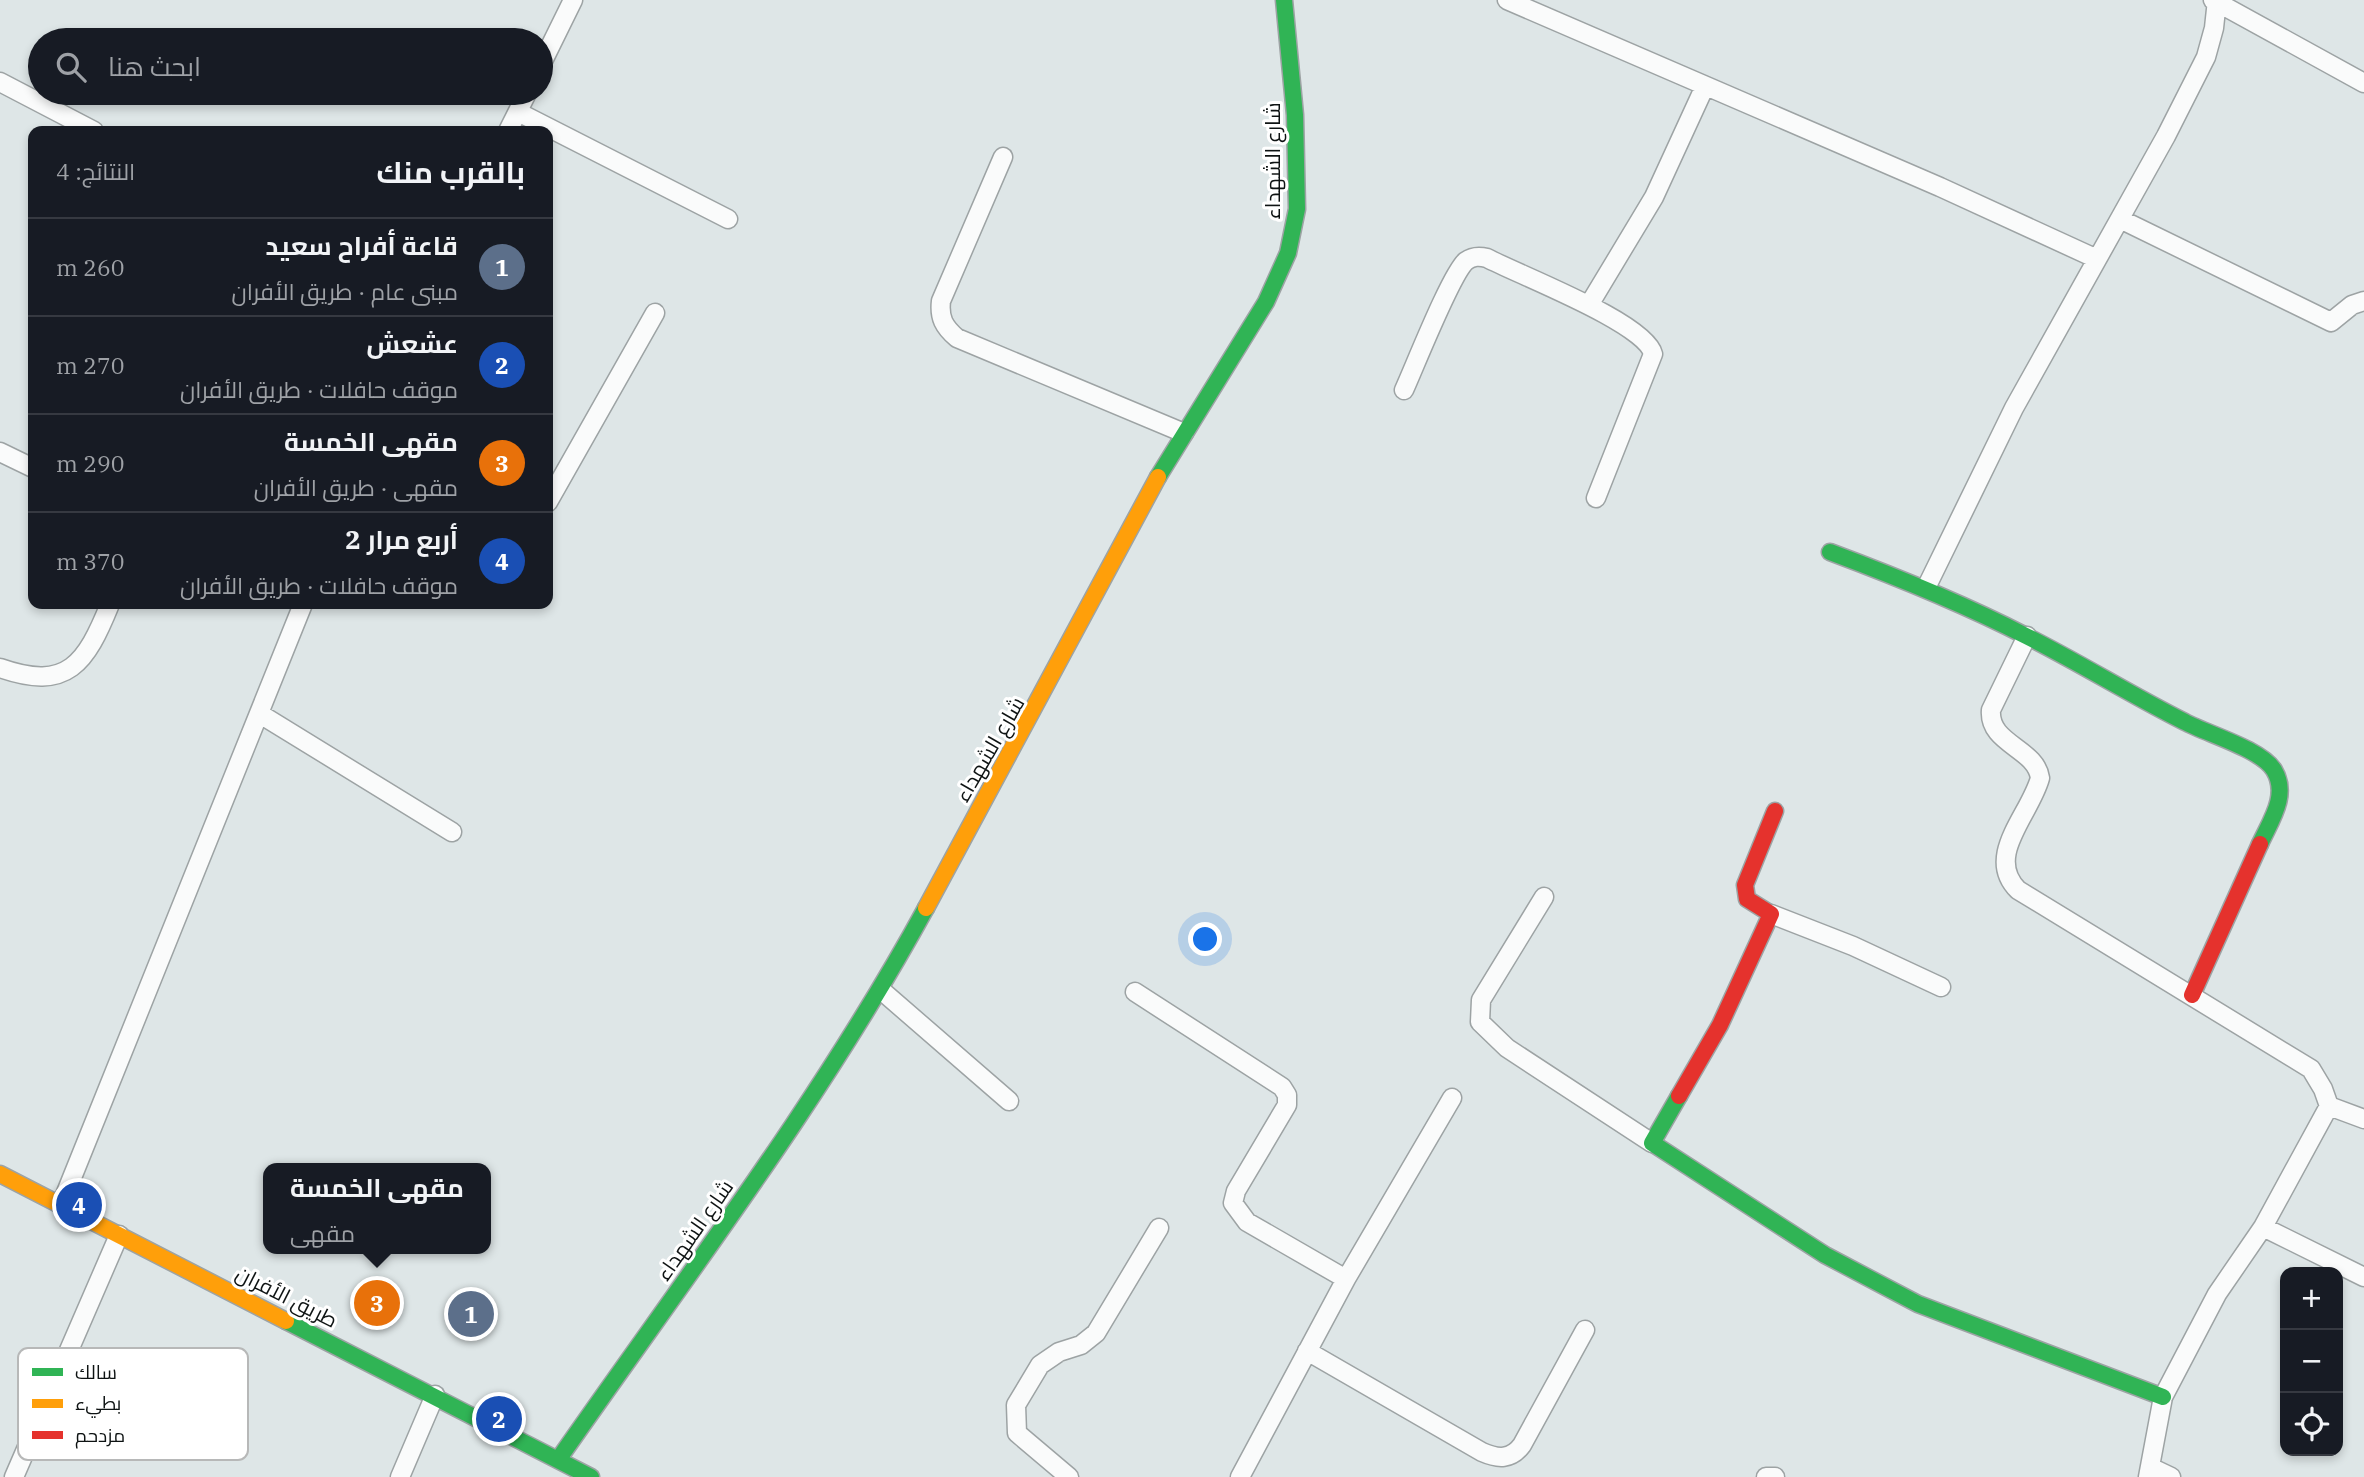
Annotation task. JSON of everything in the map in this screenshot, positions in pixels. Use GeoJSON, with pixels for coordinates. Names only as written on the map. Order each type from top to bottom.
{"type":"FeatureCollection","features":[{"type":"Feature","properties":{"kind":"street"},"geometry":{"type":"LineString","coordinates":[[553,41],[573,0]]}},
{"type":"Feature","properties":{"kind":"street","name":"شارع الشهداء"},"geometry":{"type":"LineString","coordinates":[[558,1460],[745,1193],[881,990],[1041,699],[1146,497],[1266,302],[1288,253],[1297,209],[1295,115],[1284,0]]}},
{"type":"Feature","properties":{"kind":"street"},"geometry":{"type":"LineString","coordinates":[[1507,0],[1940,187],[2097,259]]}},
{"type":"Feature","properties":{"kind":"street"},"geometry":{"type":"LineString","coordinates":[[1926,589],[2014,408],[2120,219],[2206,57],[2214,28],[2215,1],[2364,83]]}},
{"type":"Feature","properties":{"kind":"street"},"geometry":{"type":"LineString","coordinates":[[0,84],[28,98]]}},
{"type":"Feature","properties":{"kind":"street"},"geometry":{"type":"LineString","coordinates":[[1589,305],[1654,197],[1705,86]]}},
{"type":"Feature","properties":{"kind":"street"},"geometry":{"type":"LineString","coordinates":[[42,105],[84,126]]}},
{"type":"Feature","properties":{"kind":"street"},"geometry":{"type":"LineString","coordinates":[[511,126],[521,105]]}},
{"type":"Feature","properties":{"kind":"street"},"geometry":{"type":"LineString","coordinates":[[518,112],[546,126]]}},
{"type":"Feature","properties":{"kind":"street"},"geometry":{"type":"LineString","coordinates":[[553,130],[729,219]]}},
{"type":"Feature","properties":{"kind":"street"},"geometry":{"type":"LineString","coordinates":[[1003,158],[941,301],[940,314],[945,325],[957,338],[1184,433]]}},
{"type":"Feature","properties":{"kind":"street"},"geometry":{"type":"LineString","coordinates":[[2120,219],[2331,322],[2352,305],[2364,301]]}},
{"type":"Feature","properties":{"kind":"street"},"geometry":{"type":"LineString","coordinates":[[1404,390],[1449,291],[1463,264],[1470,258],[1487,258],[1589,305],[1645,338],[1653,354],[1596,498]]}},
{"type":"Feature","properties":{"kind":"street"},"geometry":{"type":"LineString","coordinates":[[553,493],[654,313]]}},
{"type":"Feature","properties":{"kind":"street"},"geometry":{"type":"LineString","coordinates":[[0,452],[28,466]]}},
{"type":"Feature","properties":{"kind":"street"},"geometry":{"type":"LineString","coordinates":[[1830,552],[1926,589],[2027,636],[2186,723],[2256,755],[2273,768],[2278,778],[2281,797],[2192,995]]}},
{"type":"Feature","properties":{"kind":"street"},"geometry":{"type":"LineString","coordinates":[[0,668],[35,678],[58,677],[76,666],[100,629],[108,609]]}},
{"type":"Feature","properties":{"kind":"street"},"geometry":{"type":"LineString","coordinates":[[61,1205],[301,609]]}},
{"type":"Feature","properties":{"kind":"street"},"geometry":{"type":"LineString","coordinates":[[2027,636],[1991,710],[1990,720],[2000,735],[2032,762],[2040,778],[2006,852],[2005,874],[2018,890],[2311,1069],[2329,1106],[2263,1227],[2217,1294],[2163,1397],[2149,1472],[2171,1477]]}},
{"type":"Feature","properties":{"kind":"street"},"geometry":{"type":"LineString","coordinates":[[260,714],[452,832]]}},
{"type":"Feature","properties":{"kind":"street"},"geometry":{"type":"LineString","coordinates":[[1775,811],[1745,885],[1747,899],[1771,914],[1853,946],[1941,988]]}},
{"type":"Feature","properties":{"kind":"street"},"geometry":{"type":"LineString","coordinates":[[1544,897],[1480,1000],[1480,1022],[1507,1048],[1825,1255],[1918,1304],[2163,1397]]}},
{"type":"Feature","properties":{"kind":"street"},"geometry":{"type":"LineString","coordinates":[[1652,1143],[1720,1025],[1771,914]]}},
{"type":"Feature","properties":{"kind":"street"},"geometry":{"type":"LineString","coordinates":[[881,990],[1009,1101]]}},
{"type":"Feature","properties":{"kind":"street"},"geometry":{"type":"LineString","coordinates":[[1135,992],[1282,1087],[1287,1095],[1287,1105],[1236,1191],[1233,1203],[1247,1222],[1346,1279]]}},
{"type":"Feature","properties":{"kind":"street"},"geometry":{"type":"LineString","coordinates":[[1240,1477],[1346,1279],[1452,1098]]}},
{"type":"Feature","properties":{"kind":"street"},"geometry":{"type":"LineString","coordinates":[[2329,1106],[2364,1119]]}},
{"type":"Feature","properties":{"kind":"street","name":"طريق الأفران"},"geometry":{"type":"LineString","coordinates":[[0,1174],[591,1477]]}},
{"type":"Feature","properties":{"kind":"street"},"geometry":{"type":"LineString","coordinates":[[2263,1227],[2364,1277]]}},
{"type":"Feature","properties":{"kind":"street"},"geometry":{"type":"LineString","coordinates":[[1069,1477],[1017,1433],[1016,1405],[1047,1358],[1081,1345],[1096,1333],[1159,1228]]}},
{"type":"Feature","properties":{"kind":"street"},"geometry":{"type":"LineString","coordinates":[[70,1348],[119,1235]]}},
{"type":"Feature","properties":{"kind":"street"},"geometry":{"type":"LineString","coordinates":[[1307,1351],[1482,1452],[1506,1457],[1515,1454],[1522,1445],[1585,1330]]}},
{"type":"Feature","properties":{"kind":"street"},"geometry":{"type":"LineString","coordinates":[[400,1477],[435,1395]]}},
{"type":"Feature","properties":{"kind":"street"},"geometry":{"type":"LineString","coordinates":[[14,1477],[21,1460]]}},
{"type":"Feature","properties":{"kind":"street"},"geometry":{"type":"LineString","coordinates":[[1766,1477],[1775,1477]]}},
{"type":"Feature","properties":{"kind":"traffic: fast"},"geometry":{"type":"LineString","coordinates":[[1158,477],[1266,302],[1288,253],[1297,209],[1295,115],[1284,0]]}},
{"type":"Feature","properties":{"kind":"traffic: fast"},"geometry":{"type":"LineString","coordinates":[[1830,552],[1929,591],[2002,624],[2185,722],[2258,755],[2274,770],[2280,789],[2277,807],[2260,844]]}},
{"type":"Feature","properties":{"kind":"traffic: fast"},"geometry":{"type":"LineString","coordinates":[[558,1460],[796,1120],[842,1051],[926,908]]}},
{"type":"Feature","properties":{"kind":"traffic: fast"},"geometry":{"type":"LineString","coordinates":[[1679,1096],[1652,1143],[1825,1255],[1918,1304],[2163,1397]]}},
{"type":"Feature","properties":{"kind":"traffic: fast"},"geometry":{"type":"LineString","coordinates":[[286,1321],[591,1477]]}},
{"type":"Feature","properties":{"kind":"traffic: slow"},"geometry":{"type":"LineString","coordinates":[[926,908],[1158,477]]}},
{"type":"Feature","properties":{"kind":"traffic: slow"},"geometry":{"type":"LineString","coordinates":[[0,1174],[286,1321]]}},
{"type":"Feature","properties":{"kind":"traffic: jam"},"geometry":{"type":"LineString","coordinates":[[1679,1096],[1720,1025],[1771,914],[1747,899],[1745,885],[1775,811]]}},
{"type":"Feature","properties":{"kind":"traffic: jam"},"geometry":{"type":"LineString","coordinates":[[2192,995],[2260,844]]}},
{"type":"Feature","properties":{"kind":"place","name":"أربع مرار 2"},"geometry":{"type":"Point","coordinates":[79,1205]}},
{"type":"Feature","properties":{"kind":"place","name":"مقهى الخمسة"},"geometry":{"type":"Point","coordinates":[377,1303]}},
{"type":"Feature","properties":{"kind":"place","name":"قاعة أفراح سعيد"},"geometry":{"type":"Point","coordinates":[471,1314]}},
{"type":"Feature","properties":{"kind":"place","name":"عشعش"},"geometry":{"type":"Point","coordinates":[499,1419]}}]}
